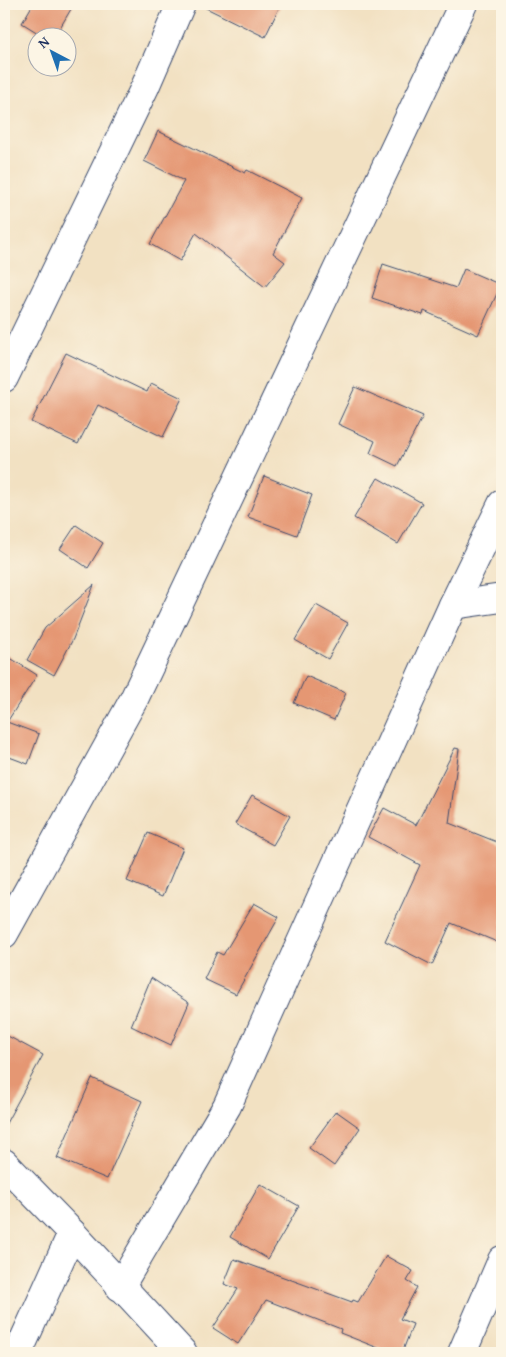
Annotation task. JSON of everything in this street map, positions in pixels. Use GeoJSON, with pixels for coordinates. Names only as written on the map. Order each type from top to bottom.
{"type":"FeatureCollection","features":[{"type":"Feature","properties":{"kind":"street"},"geometry":{"type":"LineString","coordinates":[[4,378],[145,87],[181,4]]}},
{"type":"Feature","properties":{"kind":"street"},"geometry":{"type":"LineString","coordinates":[[4,934],[134,699],[463,4]]}},
{"type":"Feature","properties":{"kind":"street"},"geometry":{"type":"LineString","coordinates":[[120,1287],[227,1106],[453,605],[502,504]]}},
{"type":"Feature","properties":{"kind":"street"},"geometry":{"type":"LineString","coordinates":[[453,605],[502,598]]}},
{"type":"Feature","properties":{"kind":"street"},"geometry":{"type":"LineString","coordinates":[[4,1163],[184,1353]]}},
{"type":"Feature","properties":{"kind":"street"},"geometry":{"type":"LineString","coordinates":[[18,1353],[72,1233]]}},
{"type":"Feature","properties":{"kind":"street"},"geometry":{"type":"LineString","coordinates":[[462,1353],[502,1260]]}},
{"type":"Feature","properties":{"kind":"building"},"geometry":{"type":"Polygon","coordinates":[[[33,4],[74,4],[60,28],[30,28],[22,23],[33,4]]]}},
{"type":"Feature","properties":{"kind":"building"},"geometry":{"type":"Polygon","coordinates":[[[198,4],[281,4],[265,37],[198,4]]]}},
{"type":"Feature","properties":{"kind":"building"},"geometry":{"type":"Polygon","coordinates":[[[158,131],[245,173],[247,170],[302,198],[273,253],[285,262],[265,287],[196,233],[180,261],[150,244],[184,181],[144,161],[158,131]]]}},
{"type":"Feature","properties":{"kind":"building"},"geometry":{"type":"Polygon","coordinates":[[[383,264],[456,288],[464,269],[501,285],[478,335],[424,311],[423,315],[372,298],[383,264]]]}},
{"type":"Feature","properties":{"kind":"building"},"geometry":{"type":"Polygon","coordinates":[[[66,353],[147,392],[151,383],[182,398],[163,437],[98,405],[78,444],[31,422],[66,353]]]}},
{"type":"Feature","properties":{"kind":"building"},"geometry":{"type":"Polygon","coordinates":[[[355,387],[423,416],[397,466],[370,453],[375,441],[338,424],[355,387]]]}},
{"type":"Feature","properties":{"kind":"building"},"geometry":{"type":"Polygon","coordinates":[[[264,476],[312,495],[297,535],[248,517],[264,476]]]}},
{"type":"Feature","properties":{"kind":"building"},"geometry":{"type":"Polygon","coordinates":[[[378,478],[422,503],[398,544],[354,518],[378,478]]]}},
{"type":"Feature","properties":{"kind":"building"},"geometry":{"type":"Polygon","coordinates":[[[76,525],[103,543],[88,568],[60,549],[76,525]]]}},
{"type":"Feature","properties":{"kind":"building"},"geometry":{"type":"Polygon","coordinates":[[[94,585],[73,639],[54,675],[27,660],[45,628],[94,585]]]}},
{"type":"Feature","properties":{"kind":"building"},"geometry":{"type":"Polygon","coordinates":[[[316,605],[348,623],[328,659],[295,640],[316,605]]]}},
{"type":"Feature","properties":{"kind":"building"},"geometry":{"type":"Polygon","coordinates":[[[4,654],[37,675],[7,722],[39,734],[28,764],[4,755],[4,654]]]}},
{"type":"Feature","properties":{"kind":"building"},"geometry":{"type":"Polygon","coordinates":[[[306,676],[346,693],[334,720],[294,703],[306,676]]]}},
{"type":"Feature","properties":{"kind":"building"},"geometry":{"type":"Polygon","coordinates":[[[455,748],[459,749],[449,823],[502,844],[502,944],[451,923],[432,965],[385,941],[420,865],[368,837],[384,808],[416,825],[455,748]]]}},
{"type":"Feature","properties":{"kind":"building"},"geometry":{"type":"Polygon","coordinates":[[[252,795],[290,816],[273,845],[235,824],[252,795]]]}},
{"type":"Feature","properties":{"kind":"building"},"geometry":{"type":"Polygon","coordinates":[[[148,833],[183,848],[163,896],[127,881],[148,833]]]}},
{"type":"Feature","properties":{"kind":"building"},"geometry":{"type":"Polygon","coordinates":[[[254,903],[279,917],[236,994],[204,979],[217,952],[223,955],[254,903]]]}},
{"type":"Feature","properties":{"kind":"building"},"geometry":{"type":"Polygon","coordinates":[[[151,978],[189,1003],[171,1045],[131,1026],[151,978]]]}},
{"type":"Feature","properties":{"kind":"building"},"geometry":{"type":"Polygon","coordinates":[[[4,1034],[43,1055],[4,1127],[4,1034]]]}},
{"type":"Feature","properties":{"kind":"building"},"geometry":{"type":"Polygon","coordinates":[[[92,1078],[142,1101],[107,1179],[57,1158],[92,1078]]]}},
{"type":"Feature","properties":{"kind":"building"},"geometry":{"type":"Polygon","coordinates":[[[336,1111],[360,1128],[334,1166],[309,1148],[336,1111]]]}},
{"type":"Feature","properties":{"kind":"building"},"geometry":{"type":"Polygon","coordinates":[[[260,1184],[299,1206],[268,1259],[230,1237],[260,1184]]]}},
{"type":"Feature","properties":{"kind":"building"},"geometry":{"type":"Polygon","coordinates":[[[386,1256],[413,1271],[407,1281],[417,1287],[400,1319],[413,1324],[402,1353],[391,1353],[340,1333],[341,1329],[266,1300],[238,1344],[213,1328],[238,1289],[224,1284],[234,1259],[352,1302],[353,1300],[358,1302],[386,1256]]]}}]}
